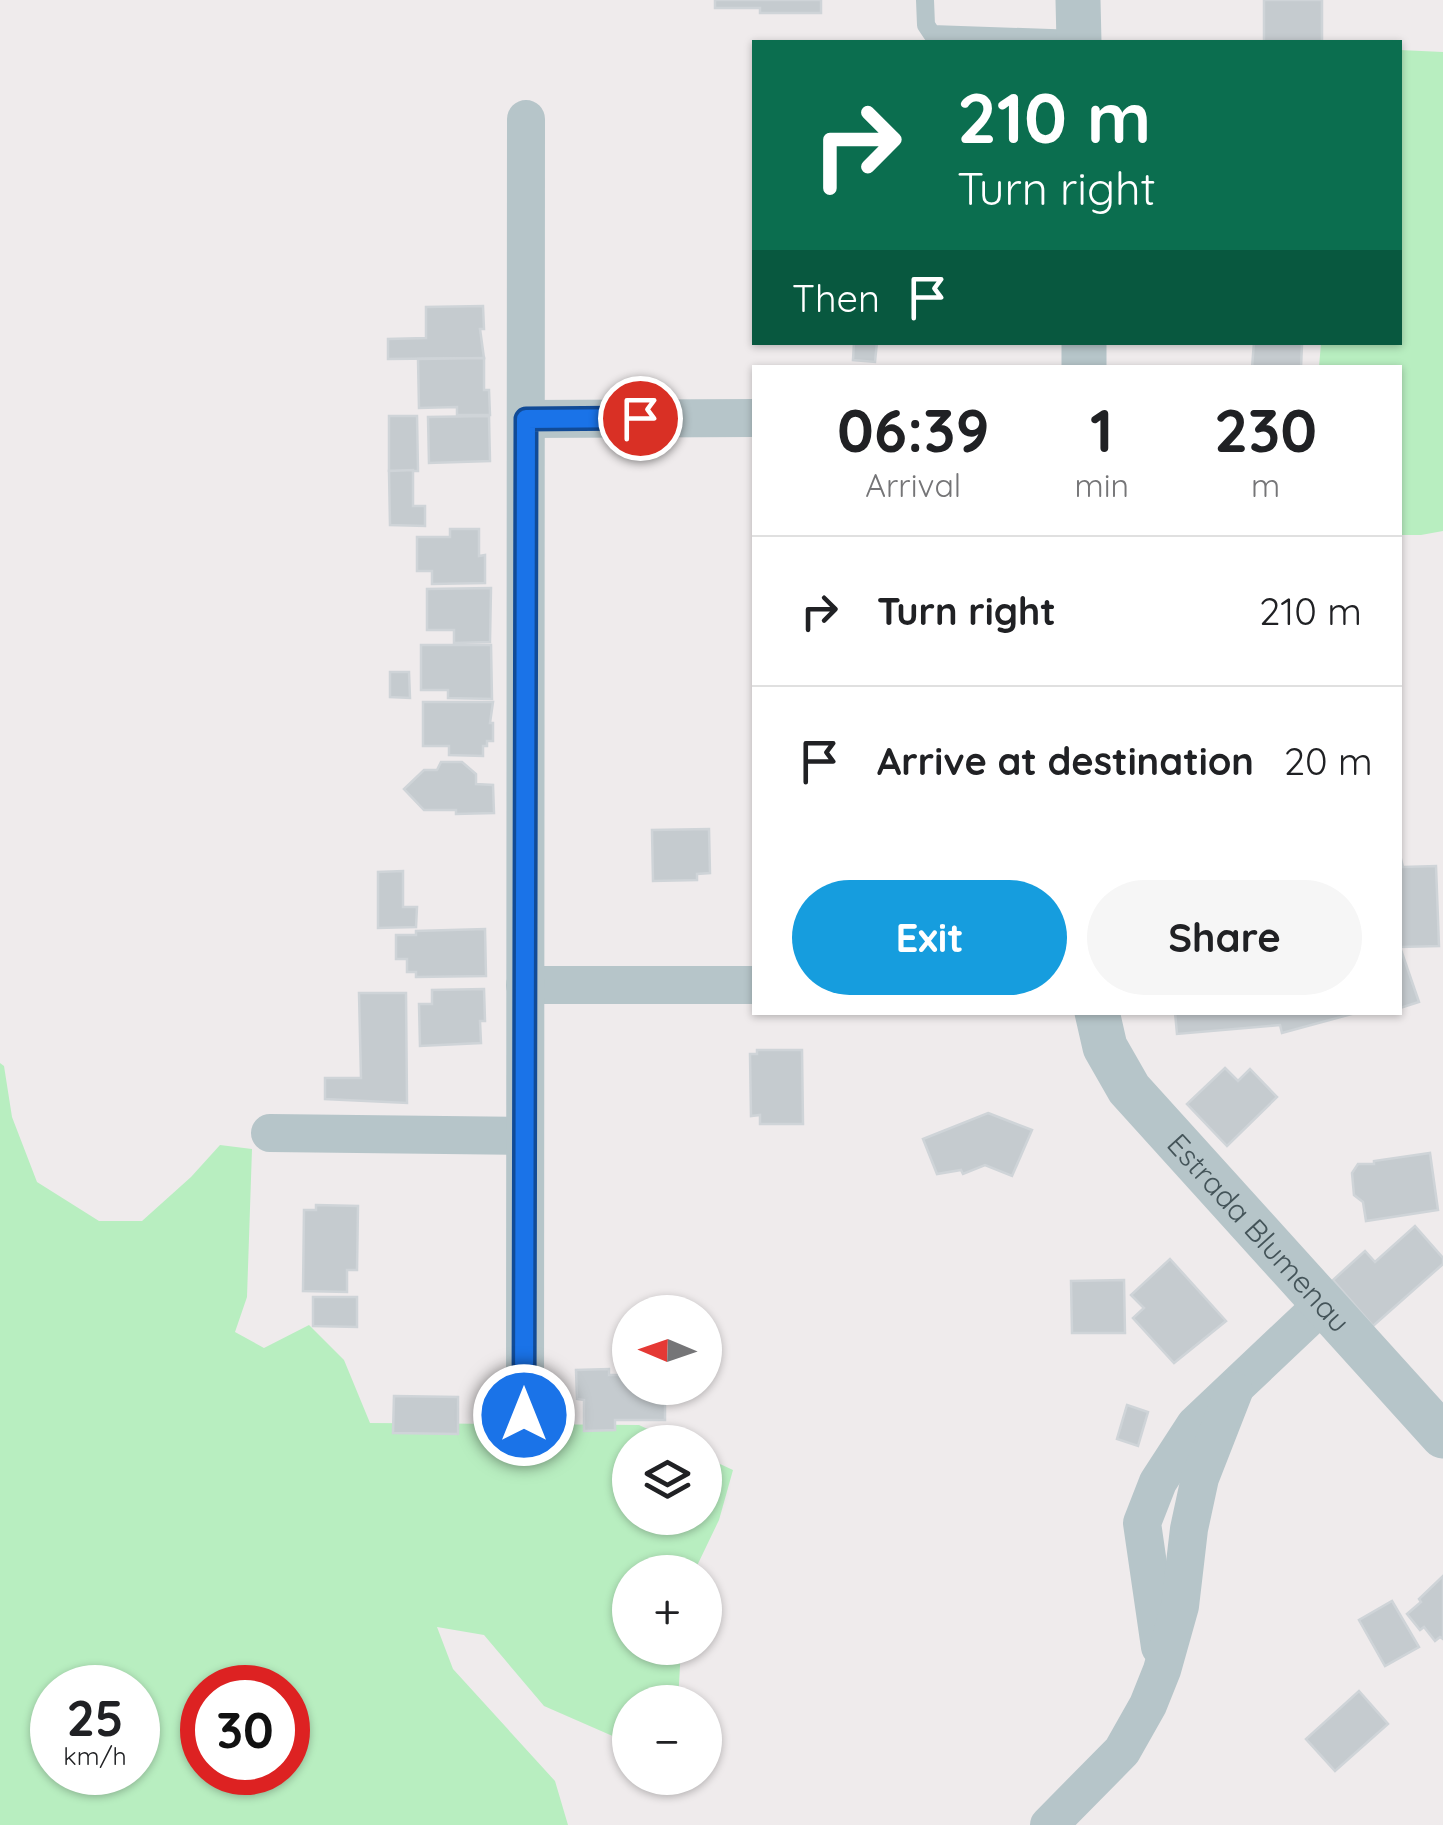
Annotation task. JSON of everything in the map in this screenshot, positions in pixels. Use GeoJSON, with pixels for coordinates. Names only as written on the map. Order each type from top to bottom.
{"type":"FeatureCollection","features":[{"type":"Feature","properties":{"kind":"street"},"geometry":{"type":"LineString","coordinates":[[524,1415],[526,119]]}},
{"type":"Feature","properties":{"kind":"street"},"geometry":{"type":"LineString","coordinates":[[526,419],[752,418]]}},
{"type":"Feature","properties":{"kind":"street"},"geometry":{"type":"LineString","coordinates":[[526,985],[752,986]]}},
{"type":"Feature","properties":{"kind":"street","name":"Estrada Blumenau"},"geometry":{"type":"LineString","coordinates":[[1099,1015],[1105,1047],[1129,1088],[1443,1436]]}},
{"type":"Feature","properties":{"kind":"street"},"geometry":{"type":"LineString","coordinates":[[270,1134],[525,1136]]}},
{"type":"Feature","properties":{"kind":"street"},"geometry":{"type":"LineString","coordinates":[[1049,1825],[1122,1751],[1148,1704],[1180,1606],[1189,1528],[1200,1478],[1234,1391],[1322,1304]]}},
{"type":"Feature","properties":{"kind":"lane"},"geometry":{"type":"LineString","coordinates":[[925,0],[926,25],[932,34],[1078,27]]}},
{"type":"Feature","properties":{"kind":"green space"},"geometry":{"type":"Polygon","coordinates":[[[1402,50],[1443,52],[1443,531],[1402,535],[1402,365],[1319,365],[1321,345],[1402,345],[1402,50]]]}},
{"type":"Feature","properties":{"kind":"green space"},"geometry":{"type":"Polygon","coordinates":[[[0,1063],[4,1066],[12,1117],[37,1182],[99,1221],[142,1221],[220,1145],[252,1149],[247,1297],[235,1332],[264,1348],[309,1325],[344,1360],[370,1423],[639,1425],[612,1425],[612,1535],[712,1535],[702,1555],[612,1555],[612,1665],[680,1665],[679,1685],[612,1685],[612,1736],[544,1706],[484,1635],[437,1627],[453,1669],[555,1781],[568,1825],[0,1825],[0,1063]]]}},
{"type":"Feature","properties":{"kind":"green space"},"geometry":{"type":"Polygon","coordinates":[[[722,1465],[733,1470],[722,1509],[722,1465]]]}},
{"type":"Feature","properties":{"kind":"building"},"geometry":{"type":"Polygon","coordinates":[[[715,0],[821,0],[821,13],[715,8],[715,0]]]}},
{"type":"Feature","properties":{"kind":"building"},"geometry":{"type":"Polygon","coordinates":[[[1264,0],[1322,0],[1322,40],[1264,40],[1264,0]]]}},
{"type":"Feature","properties":{"kind":"building"},"geometry":{"type":"Polygon","coordinates":[[[483,306],[484,329],[480,329],[484,358],[388,359],[388,339],[426,338],[426,307],[483,306]]]}},
{"type":"Feature","properties":{"kind":"building"},"geometry":{"type":"Polygon","coordinates":[[[854,345],[877,345],[875,362],[853,360],[854,345]]]}},
{"type":"Feature","properties":{"kind":"building"},"geometry":{"type":"Polygon","coordinates":[[[1254,345],[1302,345],[1301,365],[1252,365],[1254,345]]]}},
{"type":"Feature","properties":{"kind":"building"},"geometry":{"type":"Polygon","coordinates":[[[484,358],[484,390],[489,390],[490,415],[457,415],[457,407],[419,408],[418,359],[484,358]]]}},
{"type":"Feature","properties":{"kind":"building"},"geometry":{"type":"Polygon","coordinates":[[[389,416],[417,416],[418,471],[389,471],[389,416]]]}},
{"type":"Feature","properties":{"kind":"building"},"geometry":{"type":"Polygon","coordinates":[[[489,416],[490,461],[429,463],[428,417],[489,416]]]}},
{"type":"Feature","properties":{"kind":"building"},"geometry":{"type":"Polygon","coordinates":[[[413,470],[413,506],[425,506],[425,526],[390,525],[389,471],[413,470]]]}},
{"type":"Feature","properties":{"kind":"building"},"geometry":{"type":"Polygon","coordinates":[[[450,529],[479,529],[479,556],[485,555],[485,583],[432,584],[432,571],[417,571],[417,537],[450,537],[450,529]]]}},
{"type":"Feature","properties":{"kind":"building"},"geometry":{"type":"Polygon","coordinates":[[[491,588],[490,642],[454,643],[454,630],[427,630],[427,589],[491,588]]]}},
{"type":"Feature","properties":{"kind":"building"},"geometry":{"type":"Polygon","coordinates":[[[421,645],[491,645],[492,699],[448,698],[448,690],[421,690],[421,645]]]}},
{"type":"Feature","properties":{"kind":"building"},"geometry":{"type":"Polygon","coordinates":[[[390,672],[409,672],[410,698],[390,697],[390,672]]]}},
{"type":"Feature","properties":{"kind":"building"},"geometry":{"type":"Polygon","coordinates":[[[423,702],[493,702],[493,741],[483,746],[483,756],[449,755],[449,746],[423,746],[423,702]]]}},
{"type":"Feature","properties":{"kind":"building"},"geometry":{"type":"Polygon","coordinates":[[[441,762],[462,762],[476,774],[476,784],[493,785],[494,813],[424,810],[404,789],[424,770],[437,770],[441,762]]]}},
{"type":"Feature","properties":{"kind":"building"},"geometry":{"type":"Polygon","coordinates":[[[709,829],[710,873],[697,874],[697,880],[653,881],[652,830],[709,829]]]}},
{"type":"Feature","properties":{"kind":"building"},"geometry":{"type":"Polygon","coordinates":[[[1402,863],[1403,867],[1436,866],[1439,946],[1402,947],[1402,863]]]}},
{"type":"Feature","properties":{"kind":"building"},"geometry":{"type":"Polygon","coordinates":[[[403,871],[403,907],[417,907],[416,927],[378,928],[378,872],[403,871]]]}},
{"type":"Feature","properties":{"kind":"building"},"geometry":{"type":"Polygon","coordinates":[[[485,929],[486,976],[416,977],[416,972],[407,972],[407,959],[396,959],[396,935],[485,929]]]}},
{"type":"Feature","properties":{"kind":"building"},"geometry":{"type":"Polygon","coordinates":[[[1402,953],[1419,1002],[1402,1007],[1402,953]]]}},
{"type":"Feature","properties":{"kind":"building"},"geometry":{"type":"Polygon","coordinates":[[[484,989],[481,1043],[420,1046],[419,1004],[432,1004],[432,990],[484,989]]]}},
{"type":"Feature","properties":{"kind":"building"},"geometry":{"type":"Polygon","coordinates":[[[359,993],[406,993],[407,1103],[325,1099],[325,1078],[361,1078],[359,993]]]}},
{"type":"Feature","properties":{"kind":"building"},"geometry":{"type":"Polygon","coordinates":[[[1175,1015],[1348,1015],[1282,1033],[1280,1025],[1177,1034],[1175,1015]]]}},
{"type":"Feature","properties":{"kind":"building"},"geometry":{"type":"Polygon","coordinates":[[[757,1050],[802,1050],[803,1124],[760,1124],[760,1115],[751,1116],[750,1054],[757,1054],[757,1050]]]}},
{"type":"Feature","properties":{"kind":"building"},"geometry":{"type":"Polygon","coordinates":[[[1225,1068],[1238,1081],[1250,1069],[1277,1097],[1227,1146],[1187,1104],[1225,1068]]]}},
{"type":"Feature","properties":{"kind":"building"},"geometry":{"type":"Polygon","coordinates":[[[988,1113],[1032,1130],[1012,1176],[985,1165],[963,1174],[961,1170],[937,1174],[923,1139],[988,1113]]]}},
{"type":"Feature","properties":{"kind":"building"},"geometry":{"type":"Polygon","coordinates":[[[1430,1153],[1438,1210],[1366,1221],[1363,1202],[1354,1195],[1352,1173],[1358,1164],[1430,1153]]]}},
{"type":"Feature","properties":{"kind":"building"},"geometry":{"type":"Polygon","coordinates":[[[316,1205],[358,1206],[357,1270],[347,1270],[347,1292],[303,1291],[304,1210],[316,1210],[316,1205]]]}},
{"type":"Feature","properties":{"kind":"building"},"geometry":{"type":"Polygon","coordinates":[[[1415,1226],[1443,1258],[1443,1264],[1373,1326],[1333,1280],[1365,1251],[1375,1262],[1415,1226]]]}},
{"type":"Feature","properties":{"kind":"building"},"geometry":{"type":"Polygon","coordinates":[[[1170,1259],[1226,1321],[1174,1363],[1133,1318],[1144,1308],[1131,1295],[1170,1259]]]}},
{"type":"Feature","properties":{"kind":"building"},"geometry":{"type":"Polygon","coordinates":[[[1124,1280],[1125,1333],[1072,1333],[1071,1281],[1124,1280]]]}},
{"type":"Feature","properties":{"kind":"building"},"geometry":{"type":"Polygon","coordinates":[[[313,1297],[357,1297],[357,1327],[313,1326],[313,1297]]]}},
{"type":"Feature","properties":{"kind":"building"},"geometry":{"type":"Polygon","coordinates":[[[609,1369],[612,1405],[665,1405],[665,1420],[615,1420],[612,1430],[584,1431],[584,1400],[577,1399],[576,1370],[609,1369]]]}},
{"type":"Feature","properties":{"kind":"building"},"geometry":{"type":"Polygon","coordinates":[[[394,1396],[458,1397],[458,1434],[393,1433],[394,1396]]]}},
{"type":"Feature","properties":{"kind":"building"},"geometry":{"type":"Polygon","coordinates":[[[1127,1405],[1148,1412],[1138,1446],[1117,1439],[1127,1405]]]}},
{"type":"Feature","properties":{"kind":"building"},"geometry":{"type":"Polygon","coordinates":[[[1443,1576],[1443,1639],[1435,1641],[1407,1614],[1443,1576]]]}},
{"type":"Feature","properties":{"kind":"building"},"geometry":{"type":"Polygon","coordinates":[[[1392,1601],[1419,1647],[1385,1666],[1359,1620],[1392,1601]]]}},
{"type":"Feature","properties":{"kind":"building"},"geometry":{"type":"Polygon","coordinates":[[[1359,1691],[1388,1724],[1335,1771],[1306,1739],[1359,1691]]]}},
{"type":"Feature","properties":{"kind":"route"},"geometry":{"type":"LineString","coordinates":[[524,1415],[526,419],[640,418]]}}]}
